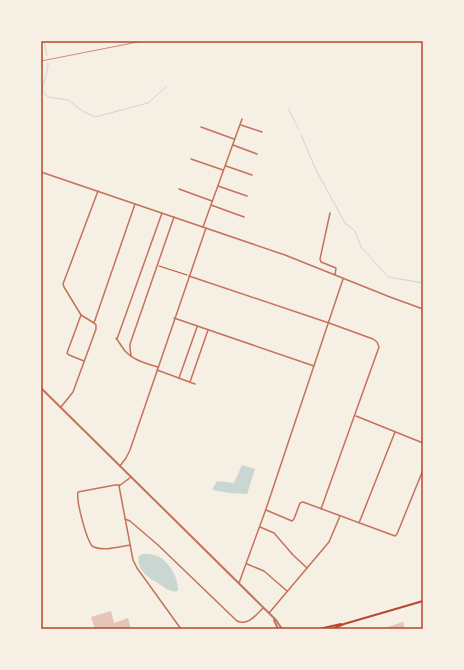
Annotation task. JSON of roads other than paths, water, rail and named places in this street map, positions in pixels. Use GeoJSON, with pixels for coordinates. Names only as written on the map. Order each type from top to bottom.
{"type":"FeatureCollection","features":[{"type":"Feature","properties":{"kind":"main road"},"geometry":{"type":"LineString","coordinates":[[319,629],[344,624],[423,600]]}},
{"type":"Feature","properties":{"kind":"main road"},"geometry":{"type":"LineString","coordinates":[[332,629],[344,624]]}},
{"type":"Feature","properties":{"kind":"street"},"geometry":{"type":"LineString","coordinates":[[203,227],[242,119]]}},
{"type":"Feature","properties":{"kind":"street"},"geometry":{"type":"LineString","coordinates":[[240,125],[262,132]]}},
{"type":"Feature","properties":{"kind":"street"},"geometry":{"type":"LineString","coordinates":[[201,127],[234,139]]}},
{"type":"Feature","properties":{"kind":"street"},"geometry":{"type":"LineString","coordinates":[[233,145],[257,154]]}},
{"type":"Feature","properties":{"kind":"street"},"geometry":{"type":"LineString","coordinates":[[191,159],[223,170]]}},
{"type":"Feature","properties":{"kind":"street"},"geometry":{"type":"LineString","coordinates":[[225,166],[252,175]]}},
{"type":"Feature","properties":{"kind":"street"},"geometry":{"type":"LineString","coordinates":[[41,172],[285,255],[423,309]]}},
{"type":"Feature","properties":{"kind":"street"},"geometry":{"type":"LineString","coordinates":[[218,186],[247,196]]}},
{"type":"Feature","properties":{"kind":"street"},"geometry":{"type":"LineString","coordinates":[[180,189],[212,201]]}},
{"type":"Feature","properties":{"kind":"street"},"geometry":{"type":"LineString","coordinates":[[61,407],[73,392],[96,328],[94,323],[81,315],[63,284],[98,191]]}},
{"type":"Feature","properties":{"kind":"street"},"geometry":{"type":"LineString","coordinates":[[94,323],[135,204]]}},
{"type":"Feature","properties":{"kind":"street"},"geometry":{"type":"LineString","coordinates":[[211,206],[244,217]]}},
{"type":"Feature","properties":{"kind":"street"},"geometry":{"type":"LineString","coordinates":[[158,367],[143,362],[132,356],[125,351],[117,338],[162,213]]}},
{"type":"Feature","properties":{"kind":"street"},"geometry":{"type":"LineString","coordinates":[[330,213],[320,259],[322,262],[336,268],[334,275]]}},
{"type":"Feature","properties":{"kind":"street"},"geometry":{"type":"LineString","coordinates":[[132,356],[130,344],[175,217]]}},
{"type":"Feature","properties":{"kind":"street"},"geometry":{"type":"LineString","coordinates":[[120,466],[130,450],[156,370],[206,228]]}},
{"type":"Feature","properties":{"kind":"street"},"geometry":{"type":"LineString","coordinates":[[189,276],[329,323],[377,342],[379,347],[321,509]]}},
{"type":"Feature","properties":{"kind":"street"},"geometry":{"type":"LineString","coordinates":[[239,583],[266,510],[343,278]]}},
{"type":"Feature","properties":{"kind":"street"},"geometry":{"type":"LineString","coordinates":[[81,315],[67,353],[84,361]]}},
{"type":"Feature","properties":{"kind":"street"},"geometry":{"type":"LineString","coordinates":[[174,318],[314,366]]}},
{"type":"Feature","properties":{"kind":"street"},"geometry":{"type":"LineString","coordinates":[[179,378],[198,327]]}},
{"type":"Feature","properties":{"kind":"street"},"geometry":{"type":"LineString","coordinates":[[190,382],[208,330]]}},
{"type":"Feature","properties":{"kind":"street"},"geometry":{"type":"LineString","coordinates":[[156,370],[195,384]]}},
{"type":"Feature","properties":{"kind":"street"},"geometry":{"type":"LineString","coordinates":[[41,388],[239,583],[280,624],[282,629]]}},
{"type":"Feature","properties":{"kind":"street"},"geometry":{"type":"LineString","coordinates":[[355,416],[423,443]]}},
{"type":"Feature","properties":{"kind":"street"},"geometry":{"type":"LineString","coordinates":[[359,524],[396,432]]}},
{"type":"Feature","properties":{"kind":"street"},"geometry":{"type":"LineString","coordinates":[[266,510],[291,521],[294,519],[301,503],[394,536],[397,534],[423,470]]}},
{"type":"Feature","properties":{"kind":"street"},"geometry":{"type":"LineString","coordinates":[[130,545],[110,549],[96,548],[92,546],[82,518],[78,492],[120,485],[131,477]]}},
{"type":"Feature","properties":{"kind":"street"},"geometry":{"type":"LineString","coordinates":[[120,485],[132,557],[137,568],[181,629]]}},
{"type":"Feature","properties":{"kind":"street"},"geometry":{"type":"LineString","coordinates":[[269,613],[329,542],[340,516]]}},
{"type":"Feature","properties":{"kind":"street"},"geometry":{"type":"LineString","coordinates":[[125,519],[130,521],[158,545],[237,621],[243,622],[252,619],[263,608]]}},
{"type":"Feature","properties":{"kind":"street"},"geometry":{"type":"LineString","coordinates":[[260,527],[274,533],[293,555],[307,568]]}},
{"type":"Feature","properties":{"kind":"street"},"geometry":{"type":"LineString","coordinates":[[247,564],[264,570],[287,591]]}},
{"type":"Feature","properties":{"kind":"street"},"geometry":{"type":"LineString","coordinates":[[274,618],[278,629]]}},
{"type":"Feature","properties":{"kind":"waterway"},"geometry":{"type":"LineString","coordinates":[[44,41],[47,56]]}},
{"type":"Feature","properties":{"kind":"waterway"},"geometry":{"type":"LineString","coordinates":[[48,63],[42,90],[48,97],[68,100],[84,112],[95,117],[148,103],[166,87]]}},
{"type":"Feature","properties":{"kind":"waterway"},"geometry":{"type":"LineString","coordinates":[[288,108],[299,130]]}},
{"type":"Feature","properties":{"kind":"waterway"},"geometry":{"type":"LineString","coordinates":[[301,135],[316,170],[345,223],[355,231],[361,247],[388,277],[423,283]]}},
{"type":"Feature","properties":{"kind":"railway"},"geometry":{"type":"LineString","coordinates":[[41,61],[143,41]]}}]}
